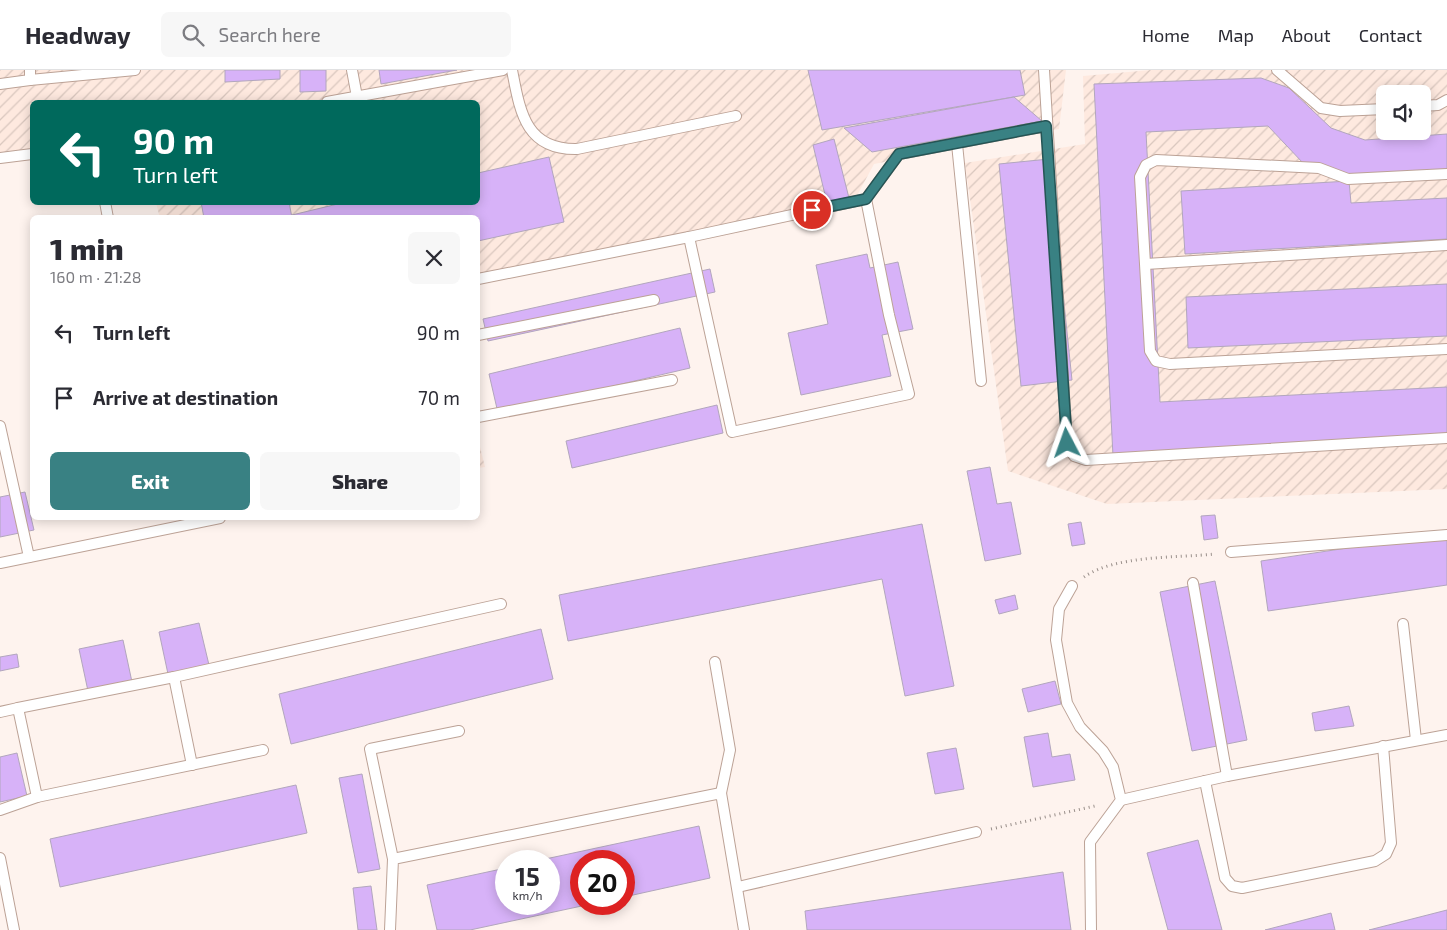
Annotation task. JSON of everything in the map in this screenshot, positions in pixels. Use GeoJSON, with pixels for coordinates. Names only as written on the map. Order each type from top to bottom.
{"type":"FeatureCollection","features":[{"type":"Feature","properties":{"kind":"lane"},"geometry":{"type":"LineString","coordinates":[[0,84],[30,75],[136,70]]}},
{"type":"Feature","properties":{"kind":"lane"},"geometry":{"type":"LineString","coordinates":[[352,70],[357,97]]}},
{"type":"Feature","properties":{"kind":"lane"},"geometry":{"type":"LineString","coordinates":[[338,100],[504,70]]}},
{"type":"Feature","properties":{"kind":"lane"},"geometry":{"type":"LineString","coordinates":[[512,70],[521,114],[526,123],[539,138],[556,147],[577,149],[736,116]]}},
{"type":"Feature","properties":{"kind":"lane"},"geometry":{"type":"LineString","coordinates":[[1044,70],[1067,443],[1074,456],[1086,460],[1447,438]]}},
{"type":"Feature","properties":{"kind":"lane"},"geometry":{"type":"LineString","coordinates":[[1277,70],[1321,108],[1340,111],[1376,109]]}},
{"type":"Feature","properties":{"kind":"lane"},"geometry":{"type":"LineString","coordinates":[[1431,105],[1438,105],[1447,100]]}},
{"type":"Feature","properties":{"kind":"lane"},"geometry":{"type":"LineString","coordinates":[[480,279],[866,199],[899,154],[1046,126]]}},
{"type":"Feature","properties":{"kind":"lane"},"geometry":{"type":"LineString","coordinates":[[958,144],[981,381]]}},
{"type":"Feature","properties":{"kind":"lane"},"geometry":{"type":"LineString","coordinates":[[0,158],[30,154]]}},
{"type":"Feature","properties":{"kind":"lane"},"geometry":{"type":"LineString","coordinates":[[1447,174],[1348,179],[1319,168],[1156,160],[1146,165],[1140,177],[1150,351],[1156,362],[1170,364],[1447,349]]}},
{"type":"Feature","properties":{"kind":"lane"},"geometry":{"type":"LineString","coordinates":[[688,236],[732,432],[909,394],[889,315],[866,199]]}},
{"type":"Feature","properties":{"kind":"lane"},"geometry":{"type":"LineString","coordinates":[[1146,264],[1447,245]]}},
{"type":"Feature","properties":{"kind":"lane"},"geometry":{"type":"LineString","coordinates":[[480,336],[654,300]]}},
{"type":"Feature","properties":{"kind":"lane"},"geometry":{"type":"LineString","coordinates":[[480,418],[672,380]]}},
{"type":"Feature","properties":{"kind":"lane"},"geometry":{"type":"LineString","coordinates":[[0,426],[29,557]]}},
{"type":"Feature","properties":{"kind":"lane"},"geometry":{"type":"LineString","coordinates":[[0,563],[175,522],[198,520]]}},
{"type":"Feature","properties":{"kind":"lane"},"geometry":{"type":"LineString","coordinates":[[1231,552],[1447,535]]}},
{"type":"Feature","properties":{"kind":"lane"},"geometry":{"type":"LineString","coordinates":[[1193,583],[1227,776]]}},
{"type":"Feature","properties":{"kind":"lane"},"geometry":{"type":"LineString","coordinates":[[1072,586],[1059,609],[1056,640],[1067,703],[1080,727],[1103,751],[1113,767],[1121,800]]}},
{"type":"Feature","properties":{"kind":"lane"},"geometry":{"type":"LineString","coordinates":[[0,712],[174,677],[501,604]]}},
{"type":"Feature","properties":{"kind":"lane"},"geometry":{"type":"LineString","coordinates":[[1403,624],[1416,740]]}},
{"type":"Feature","properties":{"kind":"lane"},"geometry":{"type":"LineString","coordinates":[[715,662],[730,750],[721,793],[744,930]]}},
{"type":"Feature","properties":{"kind":"lane"},"geometry":{"type":"LineString","coordinates":[[174,677],[192,765]]}},
{"type":"Feature","properties":{"kind":"lane"},"geometry":{"type":"LineString","coordinates":[[18,708],[37,797]]}},
{"type":"Feature","properties":{"kind":"lane"},"geometry":{"type":"LineString","coordinates":[[390,930],[393,859],[370,749],[459,731]]}},
{"type":"Feature","properties":{"kind":"lane"},"geometry":{"type":"LineString","coordinates":[[1091,930],[1090,842],[1121,800],[1227,776],[1447,735]]}},
{"type":"Feature","properties":{"kind":"lane"},"geometry":{"type":"LineString","coordinates":[[1205,781],[1226,878],[1237,888],[1251,886],[1375,861],[1386,854],[1391,843],[1383,746]]}},
{"type":"Feature","properties":{"kind":"lane"},"geometry":{"type":"LineString","coordinates":[[0,810],[37,797],[264,750]]}},
{"type":"Feature","properties":{"kind":"lane"},"geometry":{"type":"LineString","coordinates":[[393,859],[721,793]]}},
{"type":"Feature","properties":{"kind":"lane"},"geometry":{"type":"LineString","coordinates":[[738,887],[976,832]]}},
{"type":"Feature","properties":{"kind":"lane"},"geometry":{"type":"LineString","coordinates":[[0,858],[14,930]]}},
{"type":"Feature","properties":{"kind":"path"},"geometry":{"type":"LineString","coordinates":[[1072,586],[1093,571],[1123,563],[1231,552]]}},
{"type":"Feature","properties":{"kind":"path"},"geometry":{"type":"LineString","coordinates":[[976,832],[1121,800]]}},
{"type":"Feature","properties":{"kind":"shaded area"},"geometry":{"type":"Polygon","coordinates":[[[0,70],[1066,70],[1059,129],[874,164],[853,203],[480,278],[480,215],[159,215],[157,205],[480,205],[480,100],[30,100],[30,148],[0,154],[0,70]]]}},
{"type":"Feature","properties":{"kind":"shaded area"},"geometry":{"type":"Polygon","coordinates":[[[1151,70],[1447,70],[1447,489],[1107,504],[1008,471],[965,163],[1085,144],[1083,76],[1151,70]]]}},
{"type":"Feature","properties":{"kind":"shaded area"},"geometry":{"type":"Polygon","coordinates":[[[480,447],[485,467],[480,468],[480,447]]]}},
{"type":"Feature","properties":{"kind":"building"},"geometry":{"type":"Polygon","coordinates":[[[225,70],[280,70],[280,79],[225,82],[225,70]]]}},
{"type":"Feature","properties":{"kind":"building"},"geometry":{"type":"Polygon","coordinates":[[[300,70],[326,70],[326,91],[300,92],[300,70]]]}},
{"type":"Feature","properties":{"kind":"building"},"geometry":{"type":"Polygon","coordinates":[[[379,70],[457,70],[381,84],[379,70]]]}},
{"type":"Feature","properties":{"kind":"building"},"geometry":{"type":"Polygon","coordinates":[[[808,70],[1020,70],[1025,95],[822,130],[808,70]]]}},
{"type":"Feature","properties":{"kind":"building"},"geometry":{"type":"Polygon","coordinates":[[[1261,78],[1289,88],[1331,128],[1365,140],[1431,140],[1431,135],[1447,134],[1447,176],[1379,181],[1303,163],[1268,126],[1146,132],[1160,402],[1447,387],[1447,438],[1113,456],[1094,84],[1261,78]]]}},
{"type":"Feature","properties":{"kind":"building"},"geometry":{"type":"Polygon","coordinates":[[[1014,97],[1042,121],[872,152],[844,128],[1014,97]]]}},
{"type":"Feature","properties":{"kind":"building"},"geometry":{"type":"Polygon","coordinates":[[[834,139],[849,198],[827,203],[813,145],[834,139]]]}},
{"type":"Feature","properties":{"kind":"building"},"geometry":{"type":"Polygon","coordinates":[[[549,157],[564,222],[480,241],[480,215],[292,215],[334,205],[480,205],[480,173],[549,157]]]}},
{"type":"Feature","properties":{"kind":"building"},"geometry":{"type":"Polygon","coordinates":[[[1049,159],[1072,380],[1021,386],[999,164],[1049,159]]]}},
{"type":"Feature","properties":{"kind":"building"},"geometry":{"type":"Polygon","coordinates":[[[1349,181],[1351,203],[1447,198],[1447,239],[1185,254],[1181,191],[1349,181]]]}},
{"type":"Feature","properties":{"kind":"building"},"geometry":{"type":"Polygon","coordinates":[[[202,205],[290,205],[291,215],[203,215],[202,205]]]}},
{"type":"Feature","properties":{"kind":"building"},"geometry":{"type":"Polygon","coordinates":[[[867,254],[870,268],[898,262],[913,329],[882,335],[891,376],[801,395],[788,333],[828,324],[816,265],[867,254]]]}},
{"type":"Feature","properties":{"kind":"building"},"geometry":{"type":"Polygon","coordinates":[[[710,269],[715,292],[488,341],[483,319],[710,269]]]}},
{"type":"Feature","properties":{"kind":"building"},"geometry":{"type":"Polygon","coordinates":[[[1447,284],[1447,336],[1188,348],[1186,297],[1447,284]]]}},
{"type":"Feature","properties":{"kind":"building"},"geometry":{"type":"Polygon","coordinates":[[[680,328],[690,368],[498,413],[489,374],[680,328]]]}},
{"type":"Feature","properties":{"kind":"building"},"geometry":{"type":"Polygon","coordinates":[[[717,405],[723,433],[572,468],[566,441],[717,405]]]}},
{"type":"Feature","properties":{"kind":"building"},"geometry":{"type":"Polygon","coordinates":[[[990,467],[997,504],[1011,502],[1021,554],[985,561],[967,471],[990,467]]]}},
{"type":"Feature","properties":{"kind":"building"},"geometry":{"type":"Polygon","coordinates":[[[25,492],[30,520],[32,520],[34,530],[0,537],[0,497],[25,492]]]}},
{"type":"Feature","properties":{"kind":"building"},"geometry":{"type":"Polygon","coordinates":[[[1215,515],[1218,538],[1204,540],[1201,516],[1215,515]]]}},
{"type":"Feature","properties":{"kind":"building"},"geometry":{"type":"Polygon","coordinates":[[[1081,522],[1085,544],[1072,546],[1068,524],[1081,522]]]}},
{"type":"Feature","properties":{"kind":"building"},"geometry":{"type":"Polygon","coordinates":[[[922,524],[954,686],[905,696],[882,579],[568,641],[559,595],[922,524]]]}},
{"type":"Feature","properties":{"kind":"building"},"geometry":{"type":"Polygon","coordinates":[[[1447,533],[1447,585],[1268,611],[1261,561],[1447,533]]]}},
{"type":"Feature","properties":{"kind":"building"},"geometry":{"type":"Polygon","coordinates":[[[1215,581],[1247,740],[1192,751],[1160,592],[1215,581]]]}},
{"type":"Feature","properties":{"kind":"building"},"geometry":{"type":"Polygon","coordinates":[[[1015,595],[1018,609],[999,614],[995,600],[1015,595]]]}},
{"type":"Feature","properties":{"kind":"building"},"geometry":{"type":"Polygon","coordinates":[[[199,623],[209,665],[168,674],[159,632],[199,623]]]}},
{"type":"Feature","properties":{"kind":"building"},"geometry":{"type":"Polygon","coordinates":[[[541,629],[553,679],[291,744],[279,694],[541,629]]]}},
{"type":"Feature","properties":{"kind":"building"},"geometry":{"type":"Polygon","coordinates":[[[123,640],[132,682],[88,691],[79,649],[123,640]]]}},
{"type":"Feature","properties":{"kind":"building"},"geometry":{"type":"Polygon","coordinates":[[[17,654],[19,667],[0,671],[0,657],[17,654]]]}},
{"type":"Feature","properties":{"kind":"building"},"geometry":{"type":"Polygon","coordinates":[[[1055,681],[1061,704],[1028,712],[1022,689],[1055,681]]]}},
{"type":"Feature","properties":{"kind":"building"},"geometry":{"type":"Polygon","coordinates":[[[1349,706],[1354,726],[1315,731],[1312,713],[1349,706]]]}},
{"type":"Feature","properties":{"kind":"building"},"geometry":{"type":"Polygon","coordinates":[[[1048,733],[1052,757],[1070,754],[1075,780],[1033,787],[1024,737],[1048,733]]]}},
{"type":"Feature","properties":{"kind":"building"},"geometry":{"type":"Polygon","coordinates":[[[956,748],[964,789],[935,794],[927,753],[956,748]]]}},
{"type":"Feature","properties":{"kind":"building"},"geometry":{"type":"Polygon","coordinates":[[[17,753],[27,796],[0,802],[0,757],[17,753]]]}},
{"type":"Feature","properties":{"kind":"building"},"geometry":{"type":"Polygon","coordinates":[[[362,774],[380,869],[358,873],[339,778],[362,774]]]}},
{"type":"Feature","properties":{"kind":"building"},"geometry":{"type":"Polygon","coordinates":[[[296,785],[307,833],[60,887],[50,839],[296,785]]]}},
{"type":"Feature","properties":{"kind":"building"},"geometry":{"type":"Polygon","coordinates":[[[699,826],[710,878],[635,895],[635,850],[587,850],[699,826]]]}},
{"type":"Feature","properties":{"kind":"building"},"geometry":{"type":"Polygon","coordinates":[[[1198,840],[1222,930],[1168,930],[1147,853],[1198,840]]]}},
{"type":"Feature","properties":{"kind":"building"},"geometry":{"type":"Polygon","coordinates":[[[570,854],[570,909],[560,911],[560,856],[570,854]]]}},
{"type":"Feature","properties":{"kind":"building"},"geometry":{"type":"Polygon","coordinates":[[[495,870],[495,915],[540,915],[470,930],[437,930],[427,885],[495,870]]]}},
{"type":"Feature","properties":{"kind":"building"},"geometry":{"type":"Polygon","coordinates":[[[1063,872],[1071,930],[807,930],[805,911],[1063,872]]]}},
{"type":"Feature","properties":{"kind":"building"},"geometry":{"type":"Polygon","coordinates":[[[371,886],[377,930],[358,930],[353,888],[371,886]]]}},
{"type":"Feature","properties":{"kind":"building"},"geometry":{"type":"Polygon","coordinates":[[[1447,910],[1447,930],[1369,930],[1447,910]]]}},
{"type":"Feature","properties":{"kind":"building"},"geometry":{"type":"Polygon","coordinates":[[[1331,913],[1335,930],[1265,930],[1331,913]]]}},
{"type":"Feature","properties":{"kind":"route"},"geometry":{"type":"LineString","coordinates":[[812,210],[866,199],[899,154],[1046,126],[1067,443]]}}]}
